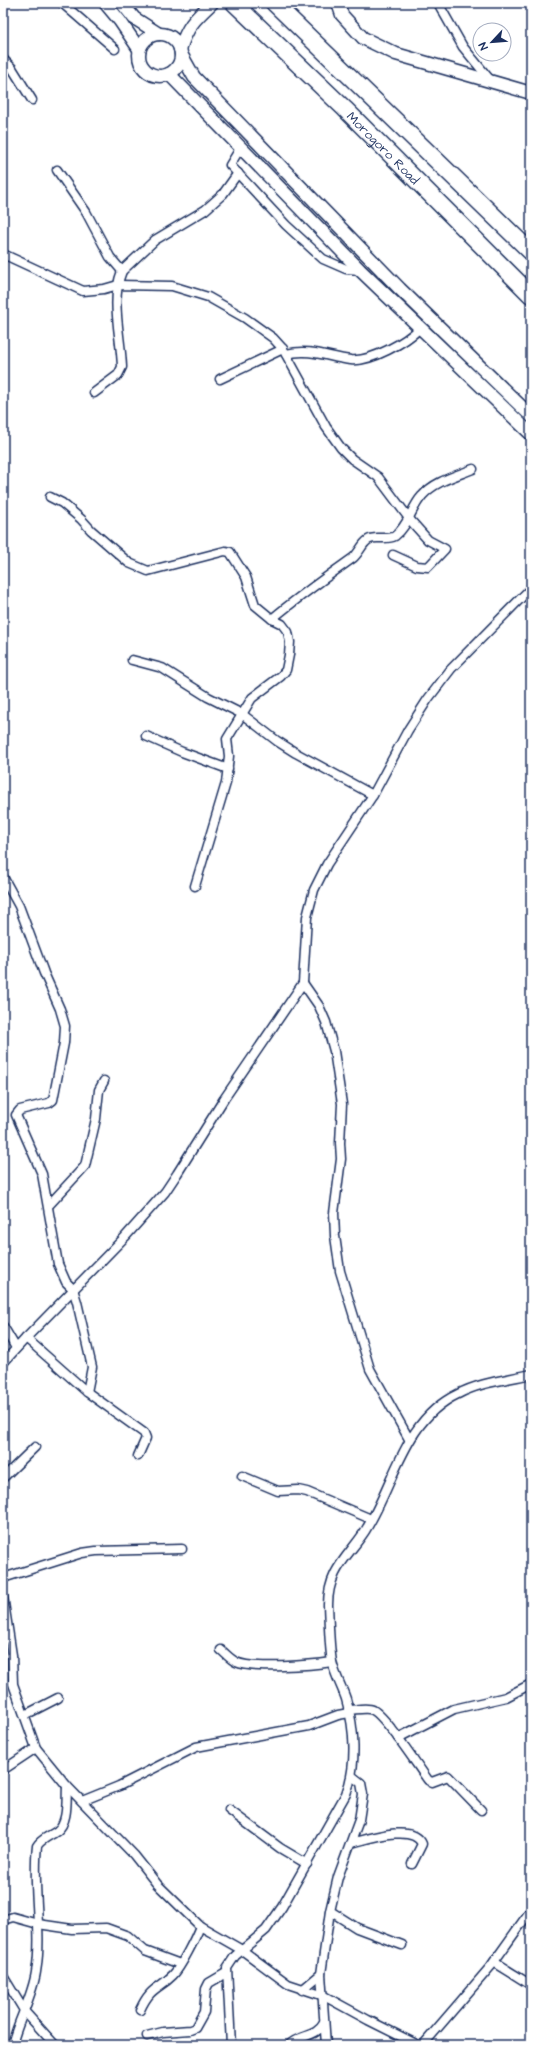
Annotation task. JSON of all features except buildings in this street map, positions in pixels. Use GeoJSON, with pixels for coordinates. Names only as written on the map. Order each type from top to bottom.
{"type":"FeatureCollection","features":[{"type":"Feature","properties":{"kind":"highway","name":"Morogoro Road"},"geometry":{"type":"LineString","coordinates":[[234,3],[345,109],[531,295]]}},
{"type":"Feature","properties":{"kind":"highway","name":"Morogoro Road"},"geometry":{"type":"LineString","coordinates":[[274,3],[531,252]]}},
{"type":"Feature","properties":{"kind":"street"},"geometry":{"type":"LineString","coordinates":[[62,3],[115,49]]}},
{"type":"Feature","properties":{"kind":"street"},"geometry":{"type":"LineString","coordinates":[[105,3],[120,21],[139,49],[139,60],[145,70],[154,75],[169,74],[178,65],[186,32],[192,22],[212,3]]}},
{"type":"Feature","properties":{"kind":"street"},"geometry":{"type":"LineString","coordinates":[[122,3],[134,18],[174,40],[194,77],[400,288],[531,416]]}},
{"type":"Feature","properties":{"kind":"street"},"geometry":{"type":"LineString","coordinates":[[338,3],[342,14],[363,38],[396,54],[531,93]]}},
{"type":"Feature","properties":{"kind":"street"},"geometry":{"type":"LineString","coordinates":[[438,3],[463,46],[493,83]]}},
{"type":"Feature","properties":{"kind":"street"},"geometry":{"type":"LineString","coordinates":[[139,49],[149,36],[162,34],[192,22]]}},
{"type":"Feature","properties":{"kind":"street"},"geometry":{"type":"LineString","coordinates":[[3,59],[12,68],[32,100]]}},
{"type":"Feature","properties":{"kind":"street"},"geometry":{"type":"LineString","coordinates":[[169,74],[360,270],[531,434]]}},
{"type":"Feature","properties":{"kind":"street"},"geometry":{"type":"LineString","coordinates":[[241,147],[230,165],[286,225],[323,259],[346,269],[360,270]]}},
{"type":"Feature","properties":{"kind":"street"},"geometry":{"type":"LineString","coordinates":[[57,170],[86,212],[110,257],[122,270]]}},
{"type":"Feature","properties":{"kind":"street"},"geometry":{"type":"LineString","coordinates":[[94,393],[118,375],[122,366],[117,307],[118,285],[122,270],[155,240],[205,210],[224,194],[238,172]]}},
{"type":"Feature","properties":{"kind":"street"},"geometry":{"type":"LineString","coordinates":[[3,254],[83,291],[104,289],[118,285],[172,286],[208,297],[245,318],[273,338],[285,352],[334,439],[352,460],[378,477],[428,540],[445,549],[428,567],[417,566],[393,555]]}},
{"type":"Feature","properties":{"kind":"street"},"geometry":{"type":"LineString","coordinates":[[220,379],[285,352],[301,351],[349,360],[364,359],[411,337],[420,328]]}},
{"type":"Feature","properties":{"kind":"street"},"geometry":{"type":"LineString","coordinates":[[272,619],[302,594],[359,553],[367,540],[391,538],[410,519],[415,506],[422,495],[444,480],[473,469]]}},
{"type":"Feature","properties":{"kind":"street"},"geometry":{"type":"LineString","coordinates":[[50,497],[62,503],[81,519],[90,530],[129,563],[148,571],[225,551],[230,552],[246,577],[255,605],[272,619],[282,624],[288,632],[290,642],[287,665],[281,676],[252,698],[227,739],[228,769],[195,886]]}},
{"type":"Feature","properties":{"kind":"street"},"geometry":{"type":"LineString","coordinates":[[3,1363],[125,1237],[165,1192],[224,1099],[303,983],[307,917],[314,890],[327,864],[373,795],[393,756],[428,699],[451,669],[531,588]]}},
{"type":"Feature","properties":{"kind":"street"},"geometry":{"type":"LineString","coordinates":[[132,660],[162,668],[208,697],[242,714],[277,741],[296,753],[373,795]]}},
{"type":"Feature","properties":{"kind":"street"},"geometry":{"type":"LineString","coordinates":[[146,736],[182,752],[228,769]]}},
{"type":"Feature","properties":{"kind":"street"},"geometry":{"type":"LineString","coordinates":[[3,877],[20,906],[44,973],[60,1009],[65,1026],[64,1043],[53,1100],[49,1103],[20,1110],[16,1115],[24,1137],[38,1160],[49,1205],[58,1264],[66,1282],[73,1289],[92,1367],[87,1392]]}},
{"type":"Feature","properties":{"kind":"street"},"geometry":{"type":"LineString","coordinates":[[303,983],[319,1006],[326,1022],[334,1051],[342,1104],[340,1143],[341,1159],[334,1213],[335,1236],[340,1271],[370,1369],[409,1439]]}},
{"type":"Feature","properties":{"kind":"street"},"geometry":{"type":"LineString","coordinates":[[49,1205],[85,1166],[96,1119],[99,1090],[104,1082]]}},
{"type":"Feature","properties":{"kind":"street"},"geometry":{"type":"LineString","coordinates":[[3,1326],[16,1348]]}},
{"type":"Feature","properties":{"kind":"street"},"geometry":{"type":"LineString","coordinates":[[26,1338],[87,1392],[144,1433],[146,1438],[138,1456]]}},
{"type":"Feature","properties":{"kind":"street"},"geometry":{"type":"LineString","coordinates":[[230,2045],[226,1973],[232,1959],[266,1930],[282,1906],[346,1794],[352,1776],[353,1748],[348,1712],[332,1662],[328,1604],[330,1581],[365,1530],[409,1439],[424,1419],[458,1394],[490,1382],[531,1374]]}},
{"type":"Feature","properties":{"kind":"street"},"geometry":{"type":"LineString","coordinates":[[3,1478],[35,1447]]}},
{"type":"Feature","properties":{"kind":"street"},"geometry":{"type":"LineString","coordinates":[[242,1476],[278,1491],[298,1490],[307,1492],[371,1519]]}},
{"type":"Feature","properties":{"kind":"street"},"geometry":{"type":"LineString","coordinates":[[3,1578],[82,1553],[96,1551],[182,1549]]}},
{"type":"Feature","properties":{"kind":"street"},"geometry":{"type":"LineString","coordinates":[[3,1596],[12,1655],[12,1677],[36,1748],[67,1786],[134,1855],[157,1884],[200,1926],[242,1950],[275,1976],[302,1990],[324,1996],[418,2045]]}},
{"type":"Feature","properties":{"kind":"street"},"geometry":{"type":"LineString","coordinates":[[221,1650],[234,1661],[244,1664],[284,1665],[332,1662]]}},
{"type":"Feature","properties":{"kind":"street"},"geometry":{"type":"LineString","coordinates":[[3,1682],[12,1677]]}},
{"type":"Feature","properties":{"kind":"street"},"geometry":{"type":"LineString","coordinates":[[398,1738],[454,1709],[506,1697],[531,1684]]}},
{"type":"Feature","properties":{"kind":"street"},"geometry":{"type":"LineString","coordinates":[[25,1715],[58,1698]]}},
{"type":"Feature","properties":{"kind":"street"},"geometry":{"type":"LineString","coordinates":[[82,1801],[120,1786],[196,1747],[302,1727],[348,1712],[368,1709],[374,1711],[398,1738],[428,1780],[432,1782],[448,1776],[481,1810]]}},
{"type":"Feature","properties":{"kind":"street"},"geometry":{"type":"LineString","coordinates":[[3,1770],[36,1748]]}},
{"type":"Feature","properties":{"kind":"street"},"geometry":{"type":"LineString","coordinates":[[326,2045],[324,1996],[321,1974],[330,1912],[338,1877],[359,1820],[363,1794],[360,1783],[352,1776]]}},
{"type":"Feature","properties":{"kind":"street"},"geometry":{"type":"LineString","coordinates":[[12,2045],[25,2012],[36,1973],[38,1948],[38,1924],[35,1889],[37,1846],[40,1842],[58,1830],[63,1823],[67,1786]]}},
{"type":"Feature","properties":{"kind":"street"},"geometry":{"type":"LineString","coordinates":[[229,1810],[280,1848],[307,1864]]}},
{"type":"Feature","properties":{"kind":"street"},"geometry":{"type":"LineString","coordinates":[[350,1843],[403,1833],[412,1834],[420,1840],[422,1844],[412,1864]]}},
{"type":"Feature","properties":{"kind":"street"},"geometry":{"type":"LineString","coordinates":[[423,2045],[494,1962],[531,1910]]}},
{"type":"Feature","properties":{"kind":"street"},"geometry":{"type":"LineString","coordinates":[[330,1912],[357,1928],[402,1945]]}},
{"type":"Feature","properties":{"kind":"street"},"geometry":{"type":"LineString","coordinates":[[3,1920],[13,1917],[38,1924],[72,1929],[106,1928],[128,1936],[145,1950],[180,1964]]}},
{"type":"Feature","properties":{"kind":"street"},"geometry":{"type":"LineString","coordinates":[[140,2010],[147,1994],[174,1975],[195,1939],[200,1926]]}},
{"type":"Feature","properties":{"kind":"street"},"geometry":{"type":"LineString","coordinates":[[494,1962],[531,1985]]}},
{"type":"Feature","properties":{"kind":"street"},"geometry":{"type":"LineString","coordinates":[[147,2036],[163,2032],[190,2030],[195,2028],[204,2012],[206,1989],[209,1983],[226,1973]]}},
{"type":"Feature","properties":{"kind":"street"},"geometry":{"type":"LineString","coordinates":[[302,1990],[321,1974]]}},
{"type":"Feature","properties":{"kind":"street"},"geometry":{"type":"LineString","coordinates":[[3,1976],[25,2012],[55,2045]]}},
{"type":"Feature","properties":{"kind":"street"},"geometry":{"type":"LineString","coordinates":[[289,2045],[298,2038],[316,2033],[324,2023]]}}]}
